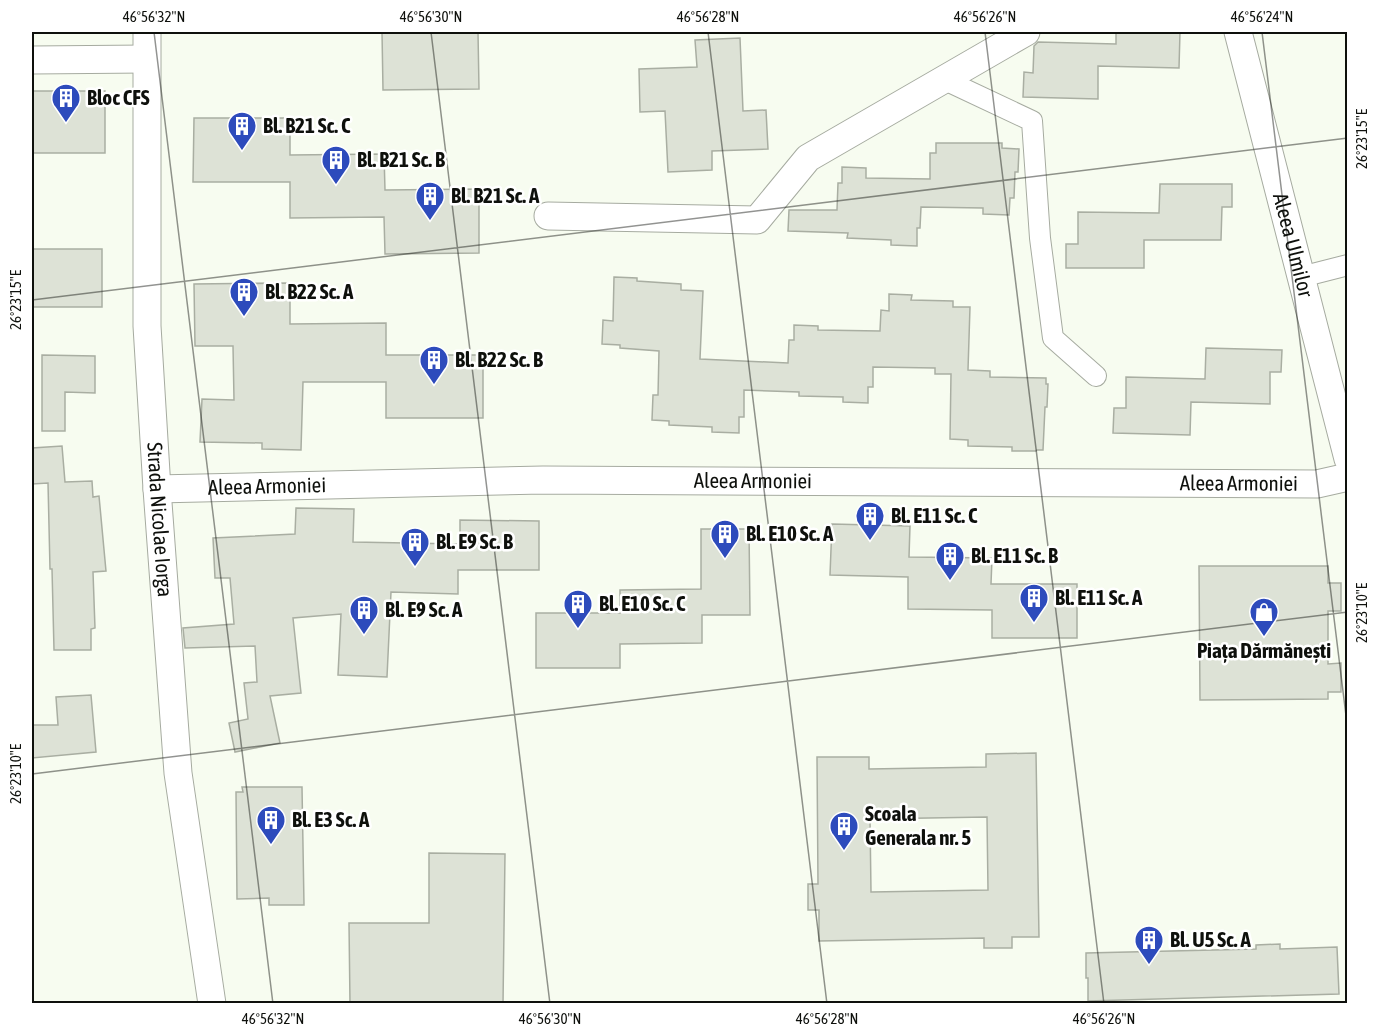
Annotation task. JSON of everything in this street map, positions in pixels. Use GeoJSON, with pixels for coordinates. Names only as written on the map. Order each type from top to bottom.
{"type":"FeatureCollection","features":[{"type":"Feature","properties":{"kind":"street","name":"Strada Nicolae Iorga"},"geometry":{"type":"LineString","coordinates":[[147,32],[147,326],[157,489],[178,773],[212,1004]]}},
{"type":"Feature","properties":{"kind":"street"},"geometry":{"type":"LineString","coordinates":[[548,216],[757,220],[808,158],[1026,32]]}},
{"type":"Feature","properties":{"kind":"street","name":"Aleea Ulmilor"},"geometry":{"type":"LineString","coordinates":[[1238,32],[1347,459]]}},
{"type":"Feature","properties":{"kind":"street"},"geometry":{"type":"LineString","coordinates":[[32,60],[147,59]]}},
{"type":"Feature","properties":{"kind":"street"},"geometry":{"type":"LineString","coordinates":[[945,80],[1032,121],[1040,238],[1053,338],[1096,376]]}},
{"type":"Feature","properties":{"kind":"street"},"geometry":{"type":"LineString","coordinates":[[1301,277],[1347,265]]}},
{"type":"Feature","properties":{"kind":"street","name":"Aleea Armoniei"},"geometry":{"type":"LineString","coordinates":[[157,489],[543,480],[1317,484],[1347,477]]}},
{"type":"Feature","properties":{"kind":"building"},"geometry":{"type":"Polygon","coordinates":[[[382,32],[478,32],[479,89],[383,90],[382,32]]]}},
{"type":"Feature","properties":{"kind":"building"},"geometry":{"type":"Polygon","coordinates":[[[1116,32],[1180,32],[1179,68],[1098,66],[1098,99],[1023,97],[1024,72],[1033,73],[1034,46],[1038,42],[1116,44],[1116,32]]]}},
{"type":"Feature","properties":{"kind":"building"},"geometry":{"type":"Polygon","coordinates":[[[740,38],[743,111],[766,110],[768,149],[712,151],[712,170],[668,172],[665,111],[640,112],[639,69],[697,67],[695,40],[740,38]]]}},
{"type":"Feature","properties":{"kind":"building","name":"Bloc CFS"},"geometry":{"type":"Polygon","coordinates":[[[32,91],[105,91],[105,153],[32,153],[32,91]]]}},
{"type":"Feature","properties":{"kind":"building"},"geometry":{"type":"Polygon","coordinates":[[[194,118],[290,118],[290,155],[384,154],[385,190],[479,189],[479,253],[385,254],[384,217],[290,218],[290,182],[193,182],[194,118]]]}},
{"type":"Feature","properties":{"kind":"building"},"geometry":{"type":"Polygon","coordinates":[[[936,143],[1002,143],[1002,148],[1019,149],[1018,172],[1015,172],[1014,198],[1010,198],[1009,215],[983,214],[983,208],[921,207],[920,228],[917,228],[917,246],[891,245],[891,240],[847,238],[848,233],[788,231],[789,210],[837,210],[838,183],[842,183],[842,167],[866,168],[866,178],[930,179],[930,153],[936,153],[936,143]]]}},
{"type":"Feature","properties":{"kind":"building"},"geometry":{"type":"Polygon","coordinates":[[[1160,184],[1232,184],[1232,207],[1222,207],[1221,240],[1144,240],[1144,268],[1066,268],[1066,244],[1078,244],[1078,212],[1159,213],[1160,184]]]}},
{"type":"Feature","properties":{"kind":"building"},"geometry":{"type":"Polygon","coordinates":[[[32,249],[102,249],[102,307],[32,307],[32,249]]]}},
{"type":"Feature","properties":{"kind":"building"},"geometry":{"type":"Polygon","coordinates":[[[614,277],[681,284],[681,290],[703,291],[700,359],[788,363],[789,340],[794,340],[794,325],[818,326],[818,330],[880,331],[881,310],[889,311],[889,294],[912,295],[911,300],[953,301],[953,307],[970,307],[968,370],[990,371],[990,377],[1046,378],[1046,384],[1048,384],[1043,450],[1012,451],[1012,447],[968,446],[968,440],[950,439],[951,374],[935,374],[935,368],[873,367],[873,387],[868,387],[868,403],[843,402],[843,397],[799,396],[799,392],[744,390],[744,417],[739,417],[739,433],[712,432],[712,427],[669,425],[669,421],[652,420],[653,395],[658,395],[659,351],[602,344],[603,320],[613,321],[614,277]]]}},
{"type":"Feature","properties":{"kind":"building"},"geometry":{"type":"Polygon","coordinates":[[[290,283],[290,324],[386,323],[386,355],[483,355],[483,418],[386,418],[386,382],[303,382],[301,450],[262,449],[262,443],[200,442],[202,399],[234,400],[233,346],[195,346],[194,284],[290,283]]]}},
{"type":"Feature","properties":{"kind":"building"},"geometry":{"type":"Polygon","coordinates":[[[1206,348],[1282,350],[1281,372],[1270,372],[1270,404],[1191,402],[1190,435],[1113,433],[1114,408],[1126,408],[1126,377],[1205,379],[1206,348]]]}},
{"type":"Feature","properties":{"kind":"building"},"geometry":{"type":"Polygon","coordinates":[[[42,355],[95,356],[95,393],[65,392],[65,431],[42,431],[42,355]]]}},
{"type":"Feature","properties":{"kind":"building"},"geometry":{"type":"Polygon","coordinates":[[[62,446],[65,482],[92,481],[93,497],[99,496],[106,571],[93,572],[95,628],[91,629],[91,650],[54,650],[48,483],[32,484],[32,448],[62,446]]]}},
{"type":"Feature","properties":{"kind":"building"},"geometry":{"type":"Polygon","coordinates":[[[296,508],[354,509],[353,542],[460,544],[460,520],[539,521],[539,570],[458,570],[458,594],[391,592],[387,677],[338,675],[341,614],[293,618],[301,693],[270,696],[280,743],[235,752],[229,723],[248,719],[244,683],[257,682],[255,646],[185,648],[183,628],[234,624],[230,578],[215,578],[213,538],[295,534],[296,508]]]}},
{"type":"Feature","properties":{"kind":"building"},"geometry":{"type":"Polygon","coordinates":[[[832,524],[910,526],[909,557],[992,558],[991,584],[1077,584],[1077,638],[992,638],[992,610],[908,609],[908,577],[830,575],[832,524]]]}},
{"type":"Feature","properties":{"kind":"building"},"geometry":{"type":"Polygon","coordinates":[[[701,529],[749,529],[750,615],[702,615],[702,643],[620,644],[620,668],[536,668],[536,613],[620,613],[620,590],[701,589],[701,529]]]}},
{"type":"Feature","properties":{"kind":"building","name":"Piața Dărmănești"},"geometry":{"type":"Polygon","coordinates":[[[1199,566],[1328,566],[1328,583],[1341,583],[1341,611],[1328,611],[1328,664],[1341,663],[1341,692],[1328,692],[1328,699],[1200,700],[1199,566]]]}},
{"type":"Feature","properties":{"kind":"building"},"geometry":{"type":"Polygon","coordinates":[[[91,695],[96,752],[32,758],[32,725],[58,725],[56,697],[91,695]]]}},
{"type":"Feature","properties":{"kind":"building","name":"Scoala Generala nr. 5"},"geometry":{"type":"Polygon","coordinates":[[[1036,753],[1039,937],[1012,937],[1012,948],[984,948],[984,938],[819,941],[819,910],[808,910],[808,884],[818,884],[817,757],[869,757],[869,769],[986,767],[986,754],[1036,753]],[[987,817],[870,819],[871,892],[988,890],[987,817]]]}},
{"type":"Feature","properties":{"kind":"building","name":"Bl. E3 Sc. A"},"geometry":{"type":"Polygon","coordinates":[[[242,787],[302,787],[304,905],[269,905],[269,898],[237,899],[236,792],[243,792],[242,787]]]}},
{"type":"Feature","properties":{"kind":"building"},"geometry":{"type":"Polygon","coordinates":[[[429,853],[505,854],[503,1004],[350,1004],[349,923],[429,923],[429,853]]]}},
{"type":"Feature","properties":{"kind":"building"},"geometry":{"type":"Polygon","coordinates":[[[1280,944],[1280,949],[1337,947],[1339,994],[1088,1001],[1086,953],[1256,949],[1256,945],[1280,944]]]}},
{"type":"Feature","properties":{"kind":"place","name":"Bloc CFS"},"geometry":{"type":"Point","coordinates":[66,124]}},
{"type":"Feature","properties":{"kind":"place","name":"Bl. B21 Sc. C"},"geometry":{"type":"Point","coordinates":[242,152]}},
{"type":"Feature","properties":{"kind":"place","name":"Bl. B21 Sc. B"},"geometry":{"type":"Point","coordinates":[336,186]}},
{"type":"Feature","properties":{"kind":"place","name":"Bl. B21 Sc. A"},"geometry":{"type":"Point","coordinates":[430,222]}},
{"type":"Feature","properties":{"kind":"place","name":"Bl. B22 Sc. A"},"geometry":{"type":"Point","coordinates":[244,318]}},
{"type":"Feature","properties":{"kind":"place","name":"Bl. B22 Sc. B"},"geometry":{"type":"Point","coordinates":[434,386]}},
{"type":"Feature","properties":{"kind":"place","name":"Bl. E11 Sc. C"},"geometry":{"type":"Point","coordinates":[870,542]}},
{"type":"Feature","properties":{"kind":"place","name":"Bl. E10 Sc. A"},"geometry":{"type":"Point","coordinates":[725,560]}},
{"type":"Feature","properties":{"kind":"place","name":"Bl. E9 Sc. B"},"geometry":{"type":"Point","coordinates":[415,568]}},
{"type":"Feature","properties":{"kind":"place","name":"Bl. E11 Sc. B"},"geometry":{"type":"Point","coordinates":[950,582]}},
{"type":"Feature","properties":{"kind":"place","name":"Bl. E11 Sc. A"},"geometry":{"type":"Point","coordinates":[1034,624]}},
{"type":"Feature","properties":{"kind":"place","name":"Bl. E10 Sc. C"},"geometry":{"type":"Point","coordinates":[578,630]}},
{"type":"Feature","properties":{"kind":"place","name":"Bl. E9 Sc. A"},"geometry":{"type":"Point","coordinates":[364,636]}},
{"type":"Feature","properties":{"kind":"place","name":"Piața Dărmănești"},"geometry":{"type":"Point","coordinates":[1264,638]}},
{"type":"Feature","properties":{"kind":"place","name":"Bl. E3 Sc. A"},"geometry":{"type":"Point","coordinates":[271,846]}},
{"type":"Feature","properties":{"kind":"place","name":"Scoala Generala nr. 5"},"geometry":{"type":"Point","coordinates":[844,852]}},
{"type":"Feature","properties":{"kind":"place","name":"Bl. U5 Sc. A"},"geometry":{"type":"Point","coordinates":[1149,966]}}]}
